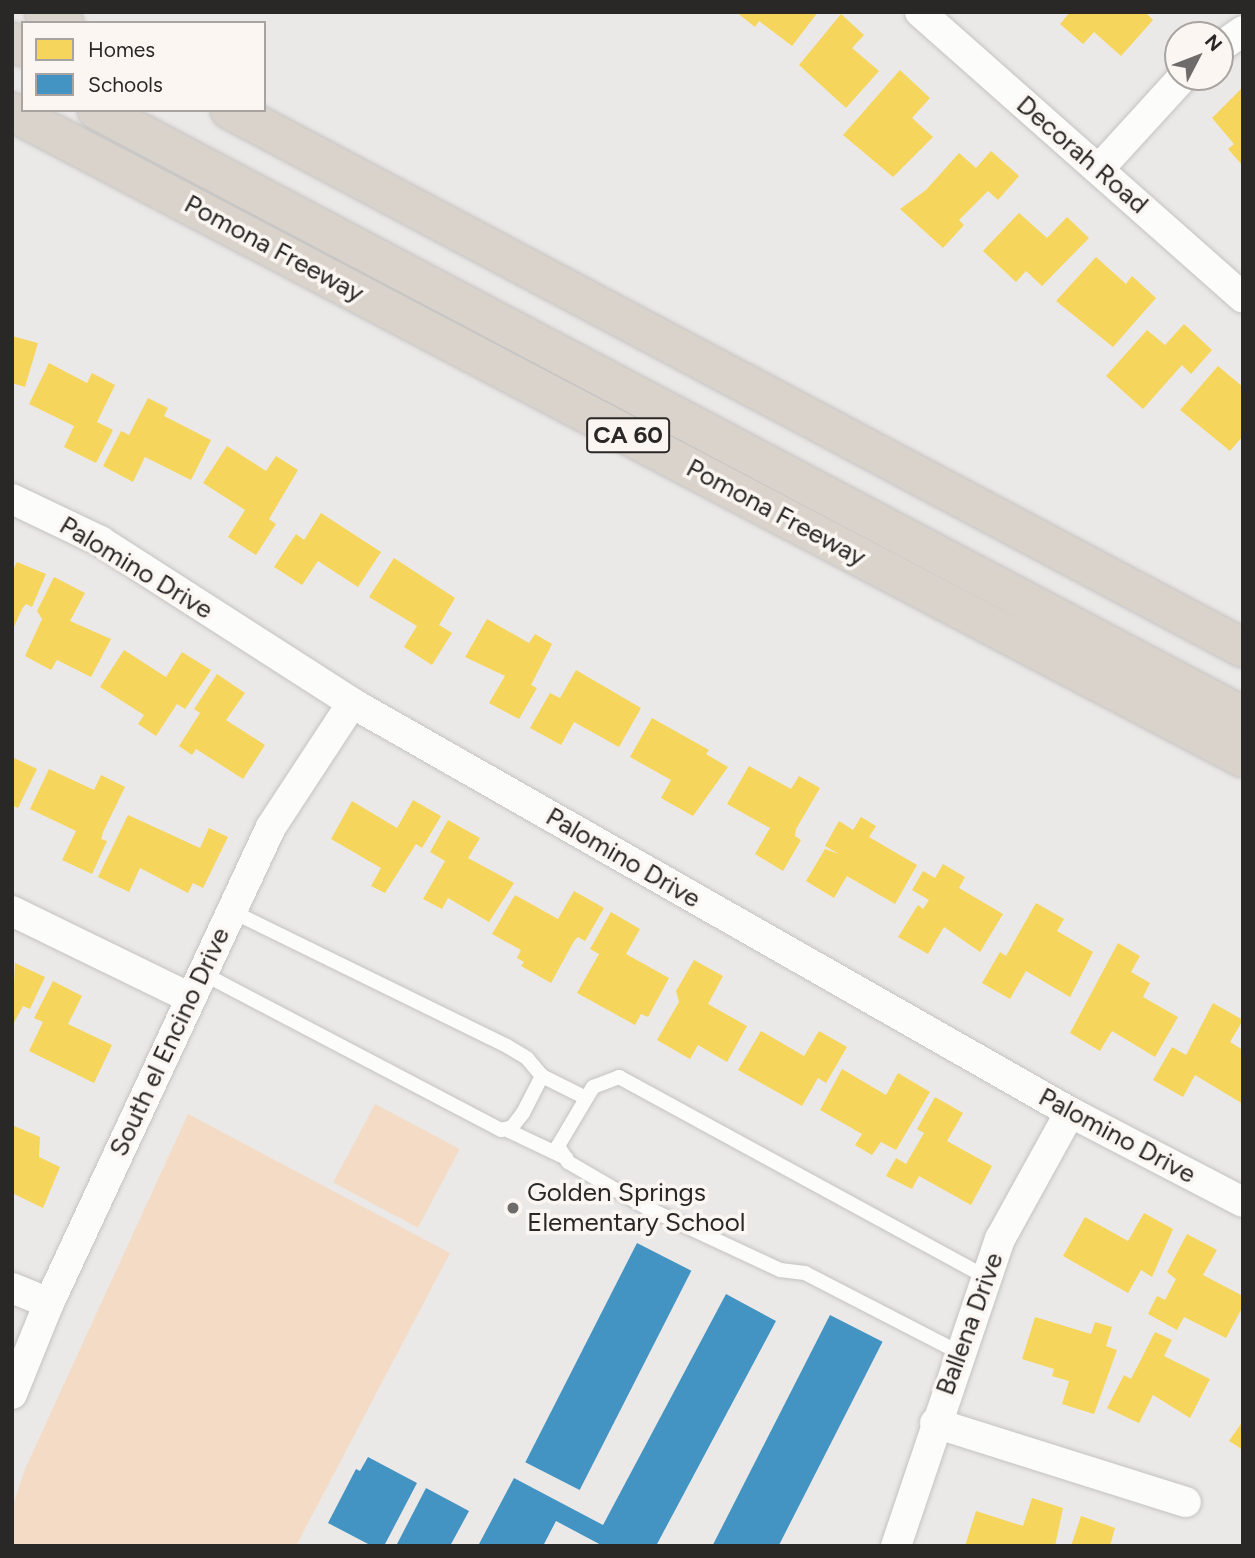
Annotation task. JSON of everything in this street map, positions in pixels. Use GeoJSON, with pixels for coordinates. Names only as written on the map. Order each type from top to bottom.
{"type":"FeatureCollection","features":[{"type":"Feature","properties":{"kind":"highway"},"geometry":{"type":"LineString","coordinates":[[44,12],[60,21]]}},
{"type":"Feature","properties":{"kind":"highway","name":"Pomona Freeway"},"geometry":{"type":"LineString","coordinates":[[12,112],[1243,758]]}},
{"type":"Feature","properties":{"kind":"highway"},"geometry":{"type":"LineString","coordinates":[[101,112],[1243,716]]}},
{"type":"Feature","properties":{"kind":"highway"},"geometry":{"type":"LineString","coordinates":[[144,112],[1243,695]]}},
{"type":"Feature","properties":{"kind":"highway"},"geometry":{"type":"LineString","coordinates":[[234,112],[1243,649]]}},
{"type":"Feature","properties":{"kind":"street","name":"Decorah Road"},"geometry":{"type":"LineString","coordinates":[[920,12],[1243,298]]}},
{"type":"Feature","properties":{"kind":"street"},"geometry":{"type":"LineString","coordinates":[[1099,169],[1170,91]]}},
{"type":"Feature","properties":{"kind":"street","name":"Palomino Drive"},"geometry":{"type":"LineString","coordinates":[[12,499],[100,541],[352,703],[1070,1112],[1243,1202]]}},
{"type":"Feature","properties":{"kind":"street","name":"South el Encino Drive"},"geometry":{"type":"LineString","coordinates":[[12,1394],[49,1303],[271,827],[352,703]]}},
{"type":"Feature","properties":{"kind":"street"},"geometry":{"type":"LineString","coordinates":[[12,911],[196,985]]}},
{"type":"Feature","properties":{"kind":"street","name":"Ballena Drive"},"geometry":{"type":"LineString","coordinates":[[896,1546],[935,1423],[1000,1239],[1070,1112]]}},
{"type":"Feature","properties":{"kind":"street"},"geometry":{"type":"LineString","coordinates":[[12,1288],[49,1303]]}},
{"type":"Feature","properties":{"kind":"street"},"geometry":{"type":"LineString","coordinates":[[935,1423],[1186,1502]]}},
{"type":"Feature","properties":{"kind":"lane"},"geometry":{"type":"LineString","coordinates":[[231,911],[507,1046],[527,1058],[542,1076],[584,1097]]}},
{"type":"Feature","properties":{"kind":"lane"},"geometry":{"type":"LineString","coordinates":[[196,985],[566,1158],[648,1208],[780,1270],[805,1273],[960,1353]]}},
{"type":"Feature","properties":{"kind":"lane"},"geometry":{"type":"LineString","coordinates":[[505,1129],[523,1113],[542,1076]]}},
{"type":"Feature","properties":{"kind":"lane"},"geometry":{"type":"LineString","coordinates":[[566,1158],[558,1146],[584,1097],[593,1087],[619,1077],[987,1278]]}},
{"type":"Feature","properties":{"kind":"shaded area"},"geometry":{"type":"Polygon","coordinates":[[[375,1104],[460,1149],[418,1228],[333,1183],[375,1104]]]}},
{"type":"Feature","properties":{"kind":"shaded area"},"geometry":{"type":"Polygon","coordinates":[[[188,1114],[450,1253],[296,1546],[12,1546],[12,1508],[25,1469],[188,1114]]]}},
{"type":"Feature","properties":{"kind":"building: Homes"},"geometry":{"type":"Polygon","coordinates":[[[736,12],[818,12],[792,46],[759,21],[755,27],[736,12]]]}},
{"type":"Feature","properties":{"kind":"building: Homes"},"geometry":{"type":"Polygon","coordinates":[[[1070,12],[1145,12],[1153,20],[1121,56],[1094,32],[1083,44],[1060,24],[1070,12]]]}},
{"type":"Feature","properties":{"kind":"building: Homes"},"geometry":{"type":"Polygon","coordinates":[[[841,14],[864,35],[852,48],[879,71],[846,108],[799,65],[841,14]]]}},
{"type":"Feature","properties":{"kind":"building: Homes"},"geometry":{"type":"Polygon","coordinates":[[[900,70],[930,98],[912,118],[933,137],[893,177],[843,135],[900,70]]]}},
{"type":"Feature","properties":{"kind":"building: Homes"},"geometry":{"type":"Polygon","coordinates":[[[1243,87],[1243,166],[1228,149],[1234,144],[1212,118],[1243,87]]]}},
{"type":"Feature","properties":{"kind":"building: Homes"},"geometry":{"type":"Polygon","coordinates":[[[991,151],[1019,176],[998,200],[988,191],[959,220],[964,225],[943,248],[900,209],[926,190],[959,153],[976,168],[991,151]]]}},
{"type":"Feature","properties":{"kind":"building: Homes"},"geometry":{"type":"Polygon","coordinates":[[[1019,213],[1047,238],[1067,217],[1089,238],[1042,286],[1026,271],[1016,282],[983,251],[1019,213]]]}},
{"type":"Feature","properties":{"kind":"building: Homes"},"geometry":{"type":"Polygon","coordinates":[[[1096,257],[1126,284],[1132,276],[1156,298],[1113,347],[1056,301],[1096,257]]]}},
{"type":"Feature","properties":{"kind":"building: Homes"},"geometry":{"type":"Polygon","coordinates":[[[1184,324],[1212,350],[1191,374],[1182,365],[1143,409],[1106,376],[1147,330],[1165,345],[1184,324]]]}},
{"type":"Feature","properties":{"kind":"building: Homes"},"geometry":{"type":"Polygon","coordinates":[[[12,336],[38,343],[25,387],[12,383],[12,336]]]}},
{"type":"Feature","properties":{"kind":"building: Homes"},"geometry":{"type":"Polygon","coordinates":[[[49,363],[87,383],[92,373],[115,385],[97,422],[113,430],[96,463],[64,447],[74,426],[29,404],[49,363]]]}},
{"type":"Feature","properties":{"kind":"building: Homes"},"geometry":{"type":"Polygon","coordinates":[[[1218,366],[1243,387],[1242,437],[1230,451],[1180,410],[1218,366]]]}},
{"type":"Feature","properties":{"kind":"building: Homes"},"geometry":{"type":"Polygon","coordinates":[[[148,398],[168,408],[164,416],[211,440],[191,480],[145,457],[133,482],[103,466],[121,431],[129,435],[148,398]]]}},
{"type":"Feature","properties":{"kind":"building: Homes"},"geometry":{"type":"Polygon","coordinates":[[[227,446],[266,471],[276,456],[298,470],[269,519],[276,524],[256,555],[228,537],[245,510],[203,483],[227,446]]]}},
{"type":"Feature","properties":{"kind":"building: Homes"},"geometry":{"type":"Polygon","coordinates":[[[321,513],[381,552],[358,587],[318,561],[302,585],[274,567],[296,534],[304,540],[321,513]]]}},
{"type":"Feature","properties":{"kind":"building: Homes"},"geometry":{"type":"Polygon","coordinates":[[[394,558],[455,598],[439,625],[452,633],[432,665],[404,647],[417,626],[369,597],[394,558]]]}},
{"type":"Feature","properties":{"kind":"building: Homes"},"geometry":{"type":"Polygon","coordinates":[[[17,562],[46,574],[32,607],[26,604],[12,631],[12,572],[17,562]]]}},
{"type":"Feature","properties":{"kind":"building: Homes"},"geometry":{"type":"Polygon","coordinates":[[[54,577],[85,593],[70,621],[111,639],[91,677],[57,660],[51,670],[25,656],[42,619],[37,611],[54,577]]]}},
{"type":"Feature","properties":{"kind":"building: Homes"},"geometry":{"type":"Polygon","coordinates":[[[487,619],[529,643],[535,634],[552,644],[531,685],[537,688],[519,719],[489,703],[505,676],[465,657],[487,619]]]}},
{"type":"Feature","properties":{"kind":"building: Homes"},"geometry":{"type":"Polygon","coordinates":[[[124,650],[166,677],[182,652],[211,670],[185,709],[177,704],[156,736],[138,724],[144,715],[100,687],[124,650]]]}},
{"type":"Feature","properties":{"kind":"building: Homes"},"geometry":{"type":"Polygon","coordinates":[[[576,670],[641,708],[619,747],[574,722],[561,745],[530,728],[550,693],[560,698],[576,670]]]}},
{"type":"Feature","properties":{"kind":"building: Homes"},"geometry":{"type":"Polygon","coordinates":[[[217,674],[245,693],[226,720],[265,745],[243,779],[196,749],[192,755],[179,746],[200,713],[194,709],[217,674]]]}},
{"type":"Feature","properties":{"kind":"building: Homes"},"geometry":{"type":"Polygon","coordinates":[[[652,718],[709,750],[706,754],[728,767],[693,816],[661,798],[671,780],[630,757],[652,718]]]}},
{"type":"Feature","properties":{"kind":"building: Homes"},"geometry":{"type":"Polygon","coordinates":[[[12,757],[37,769],[18,808],[12,805],[12,757]]]}},
{"type":"Feature","properties":{"kind":"building: Homes"},"geometry":{"type":"Polygon","coordinates":[[[749,766],[791,789],[799,776],[820,788],[796,829],[795,836],[801,840],[783,871],[755,854],[770,828],[727,804],[749,766]]]}},
{"type":"Feature","properties":{"kind":"building: Homes"},"geometry":{"type":"Polygon","coordinates":[[[49,769],[94,790],[101,775],[125,787],[103,832],[101,839],[107,841],[92,874],[62,860],[76,831],[30,809],[49,769]]]}},
{"type":"Feature","properties":{"kind":"building: Homes"},"geometry":{"type":"Polygon","coordinates":[[[413,800],[441,816],[422,848],[416,844],[385,893],[371,886],[381,868],[331,839],[352,801],[397,828],[413,800]]]}},
{"type":"Feature","properties":{"kind":"building: Homes"},"geometry":{"type":"Polygon","coordinates":[[[128,815],[200,848],[209,828],[228,837],[203,888],[193,883],[188,893],[140,868],[129,892],[98,877],[128,815]]]}},
{"type":"Feature","properties":{"kind":"building: Homes"},"geometry":{"type":"Polygon","coordinates":[[[861,817],[876,826],[869,837],[917,865],[895,904],[847,876],[834,898],[806,881],[825,849],[839,854],[825,846],[839,821],[853,830],[861,817]]]}},
{"type":"Feature","properties":{"kind":"building: Homes"},"geometry":{"type":"Polygon","coordinates":[[[448,820],[480,838],[468,858],[514,883],[489,922],[448,898],[442,909],[423,899],[445,861],[430,852],[448,820]]]}},
{"type":"Feature","properties":{"kind":"building: Homes"},"geometry":{"type":"Polygon","coordinates":[[[943,864],[965,877],[959,888],[1003,914],[980,952],[944,927],[928,954],[898,937],[918,905],[923,909],[929,900],[912,890],[923,871],[935,878],[943,864]]]}},
{"type":"Feature","properties":{"kind":"building: Homes"},"geometry":{"type":"Polygon","coordinates":[[[574,891],[604,908],[585,941],[578,937],[574,941],[551,983],[521,966],[524,962],[517,958],[521,950],[492,934],[515,895],[558,919],[574,891]]]}},
{"type":"Feature","properties":{"kind":"building: Homes"},"geometry":{"type":"Polygon","coordinates":[[[1036,903],[1064,919],[1057,931],[1093,952],[1070,997],[1026,971],[1010,999],[982,983],[1000,952],[1006,956],[1036,903]]]}},
{"type":"Feature","properties":{"kind":"building: Homes"},"geometry":{"type":"Polygon","coordinates":[[[611,912],[640,929],[626,954],[669,978],[648,1017],[641,1014],[635,1025],[577,993],[599,954],[590,949],[611,912]]]}},
{"type":"Feature","properties":{"kind":"building: Homes"},"geometry":{"type":"Polygon","coordinates":[[[1118,943],[1140,956],[1131,972],[1150,983],[1143,997],[1178,1017],[1155,1057],[1112,1031],[1100,1051],[1070,1033],[1118,943]]]}},
{"type":"Feature","properties":{"kind":"building: Homes"},"geometry":{"type":"Polygon","coordinates":[[[694,960],[723,976],[708,1004],[747,1026],[727,1062],[698,1045],[690,1059],[657,1040],[679,1002],[676,991],[694,960]]]}},
{"type":"Feature","properties":{"kind":"building: Homes"},"geometry":{"type":"Polygon","coordinates":[[[15,963],[45,977],[30,1009],[23,1006],[12,1026],[15,963]]]}},
{"type":"Feature","properties":{"kind":"building: Homes"},"geometry":{"type":"Polygon","coordinates":[[[53,981],[82,996],[68,1024],[112,1045],[94,1083],[29,1051],[43,1022],[34,1018],[53,981]]]}},
{"type":"Feature","properties":{"kind":"building: Homes"},"geometry":{"type":"Polygon","coordinates":[[[1213,1003],[1243,1020],[1230,1042],[1243,1050],[1243,1104],[1195,1075],[1183,1097],[1153,1080],[1172,1047],[1186,1055],[1213,1003]]]}},
{"type":"Feature","properties":{"kind":"building: Homes"},"geometry":{"type":"Polygon","coordinates":[[[761,1031],[804,1056],[819,1031],[847,1047],[826,1083],[818,1078],[802,1106],[738,1070],[761,1031]]]}},
{"type":"Feature","properties":{"kind":"building: Homes"},"geometry":{"type":"Polygon","coordinates":[[[842,1069],[886,1095],[898,1073],[930,1092],[896,1150],[881,1142],[872,1155],[855,1145],[862,1134],[820,1110],[842,1069]]]}},
{"type":"Feature","properties":{"kind":"building: Homes"},"geometry":{"type":"Polygon","coordinates":[[[935,1097],[963,1113],[947,1141],[992,1166],[971,1205],[919,1176],[912,1189],[886,1176],[896,1158],[906,1164],[924,1133],[917,1129],[935,1097]]]}},
{"type":"Feature","properties":{"kind":"building: Homes"},"geometry":{"type":"Polygon","coordinates":[[[12,1125],[40,1137],[39,1157],[60,1167],[43,1208],[12,1193],[12,1125]]]}},
{"type":"Feature","properties":{"kind":"building: Homes"},"geometry":{"type":"Polygon","coordinates":[[[1144,1213],[1173,1229],[1152,1277],[1141,1270],[1128,1293],[1063,1256],[1085,1217],[1128,1241],[1144,1213]]]}},
{"type":"Feature","properties":{"kind":"building: Homes"},"geometry":{"type":"Polygon","coordinates":[[[1187,1234],[1217,1250],[1203,1275],[1243,1296],[1243,1306],[1226,1338],[1184,1317],[1177,1330],[1148,1314],[1157,1296],[1165,1300],[1176,1279],[1167,1272],[1187,1234]]]}},
{"type":"Feature","properties":{"kind":"building: Homes"},"geometry":{"type":"Polygon","coordinates":[[[1035,1317],[1091,1334],[1095,1322],[1112,1327],[1106,1346],[1117,1350],[1094,1414],[1062,1404],[1069,1381],[1052,1376],[1054,1369],[1022,1359],[1035,1317]]]}},
{"type":"Feature","properties":{"kind":"building: Homes"},"geometry":{"type":"Polygon","coordinates":[[[1155,1332],[1172,1340],[1164,1356],[1210,1379],[1190,1418],[1153,1395],[1139,1423],[1107,1408],[1124,1375],[1131,1379],[1155,1332]]]}},
{"type":"Feature","properties":{"kind":"building: Homes"},"geometry":{"type":"Polygon","coordinates":[[[1243,1421],[1243,1450],[1229,1441],[1243,1421]]]}},
{"type":"Feature","properties":{"kind":"building: Homes"},"geometry":{"type":"Polygon","coordinates":[[[1032,1498],[1063,1508],[1055,1546],[965,1546],[976,1511],[1023,1526],[1032,1498]]]}},
{"type":"Feature","properties":{"kind":"building: Homes"},"geometry":{"type":"Polygon","coordinates":[[[1081,1516],[1115,1528],[1110,1546],[1071,1546],[1081,1516]]]}},
{"type":"Feature","properties":{"kind":"building: Schools"},"geometry":{"type":"Polygon","coordinates":[[[637,1243],[691,1271],[580,1490],[525,1462],[637,1243]]]}},
{"type":"Feature","properties":{"kind":"building: Schools"},"geometry":{"type":"Polygon","coordinates":[[[726,1294],[776,1321],[656,1546],[603,1546],[556,1521],[543,1546],[478,1546],[514,1478],[603,1525],[726,1294]]]}},
{"type":"Feature","properties":{"kind":"building: Schools"},"geometry":{"type":"Polygon","coordinates":[[[830,1315],[883,1342],[779,1546],[712,1546],[830,1315]]]}},
{"type":"Feature","properties":{"kind":"building: Schools"},"geometry":{"type":"Polygon","coordinates":[[[368,1457],[417,1483],[384,1546],[372,1546],[328,1523],[356,1469],[360,1471],[368,1457]]]}},
{"type":"Feature","properties":{"kind":"building: Schools"},"geometry":{"type":"Polygon","coordinates":[[[426,1488],[469,1511],[450,1546],[396,1546],[426,1488]]]}},
{"type":"Feature","properties":{"kind":"place","name":"Golden Springs Elementary School"},"geometry":{"type":"Point","coordinates":[513,1208]}}]}
